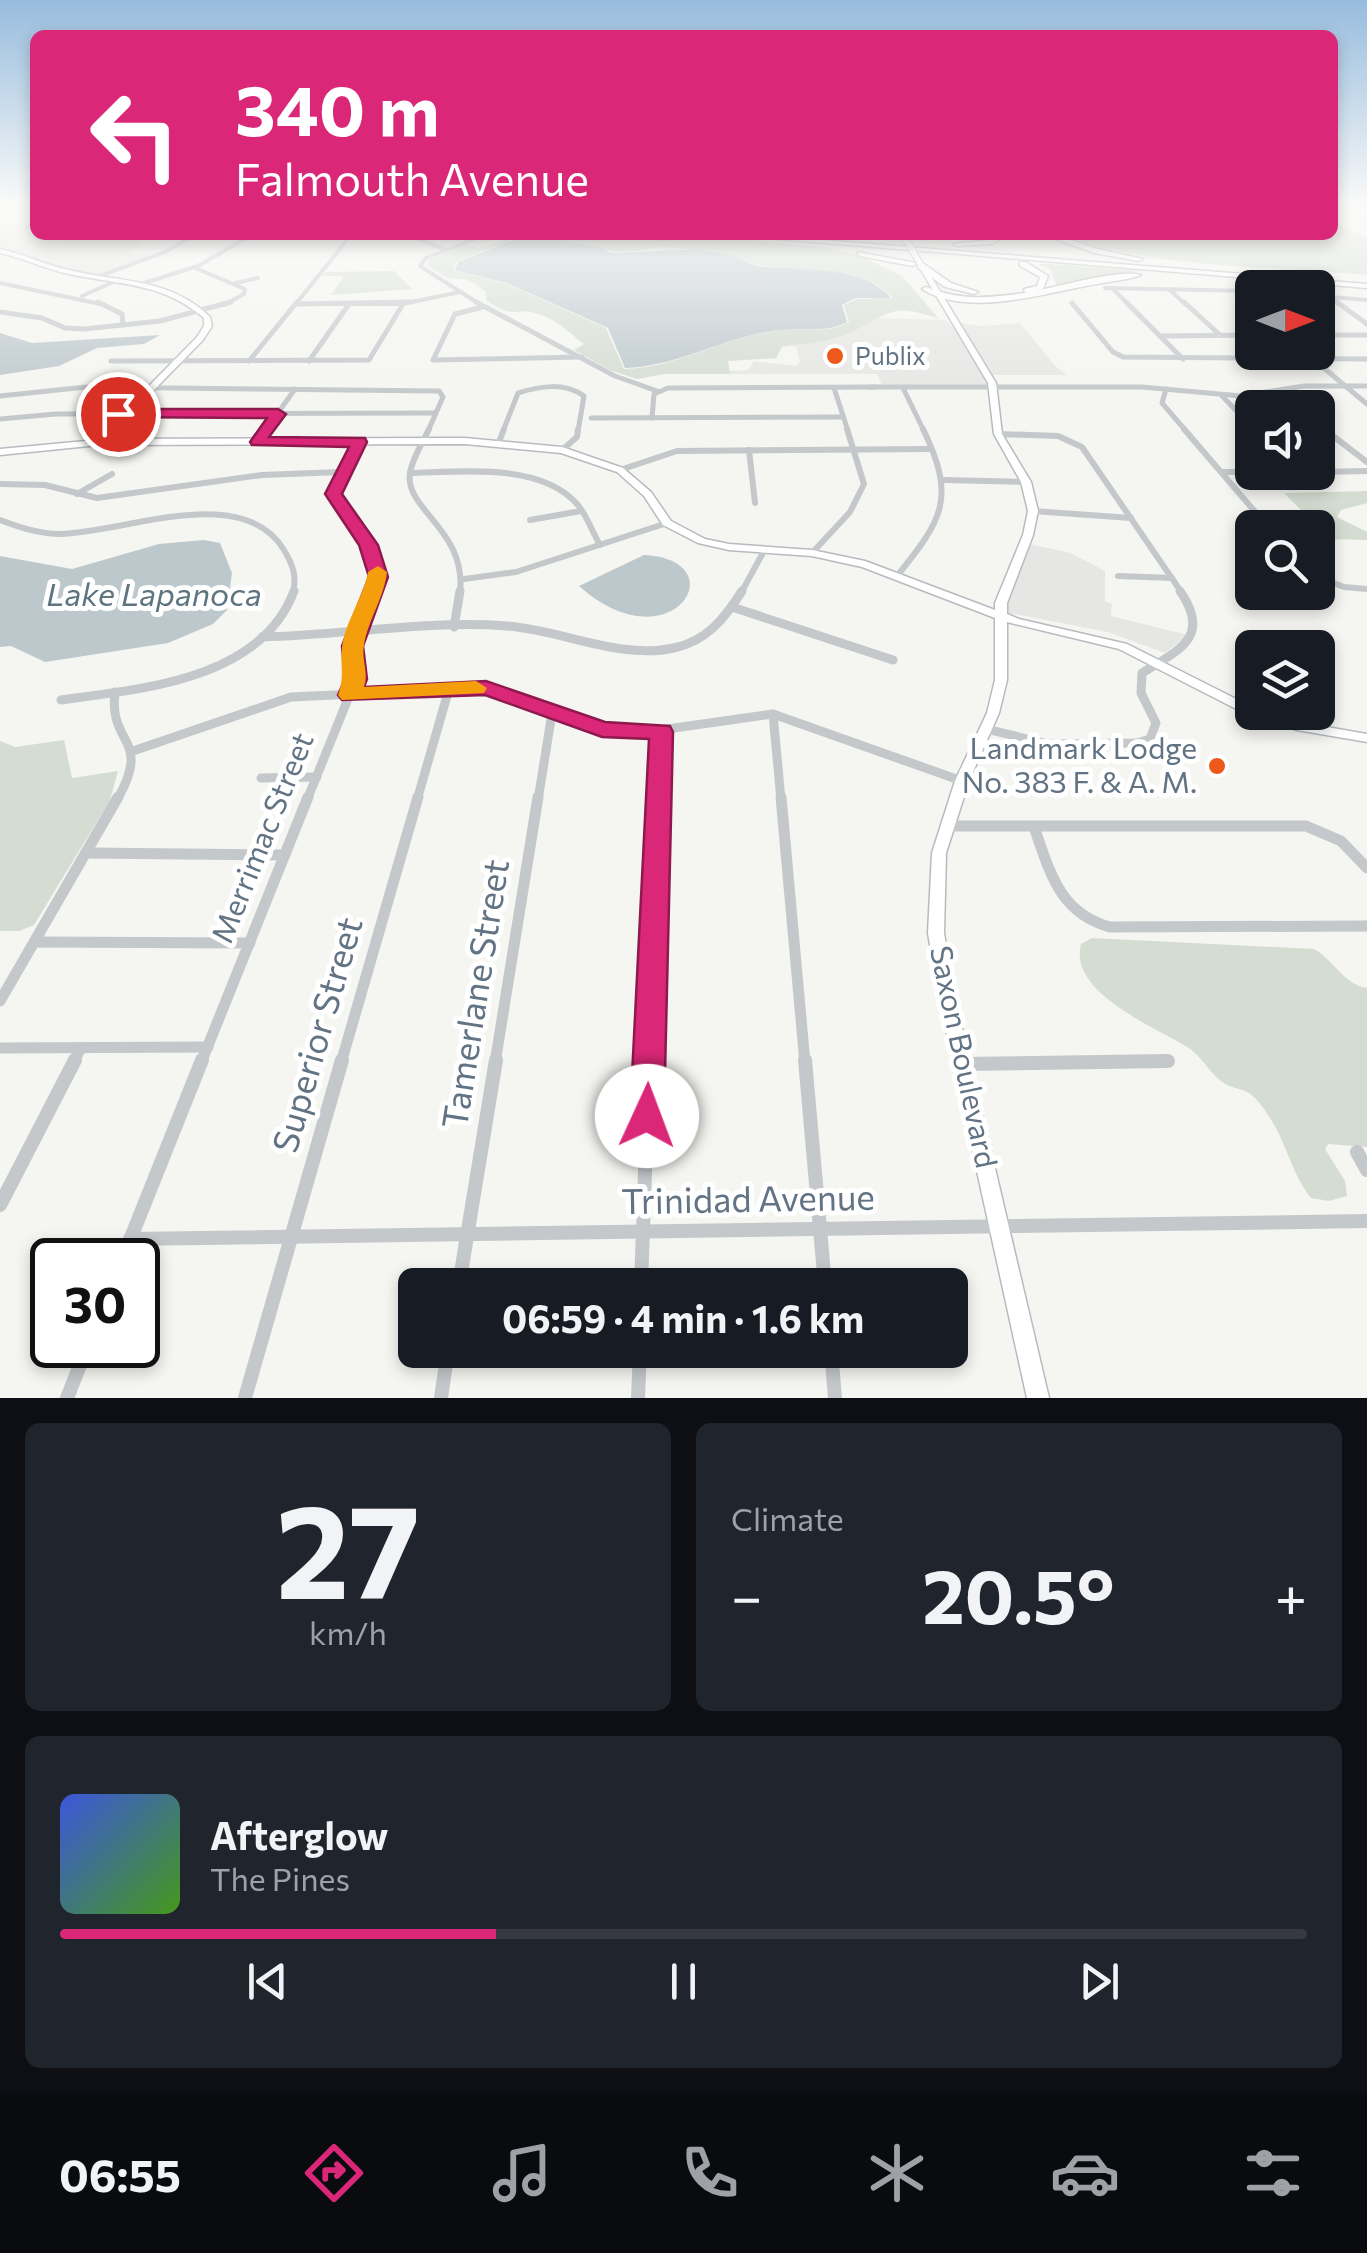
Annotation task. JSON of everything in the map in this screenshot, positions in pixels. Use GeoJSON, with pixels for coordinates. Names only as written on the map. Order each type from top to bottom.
{"type":"FeatureCollection","features":[{"type":"Feature","properties":{"kind":"highway"},"geometry":{"type":"LineString","coordinates":[[923,269],[948,285],[985,293],[1023,292],[1045,282],[1034,269]]}},
{"type":"Feature","properties":{"kind":"highway"},"geometry":{"type":"LineString","coordinates":[[1151,269],[1367,283]]}},
{"type":"Feature","properties":{"kind":"highway"},"geometry":{"type":"LineString","coordinates":[[1203,269],[1367,283]]}},
{"type":"Feature","properties":{"kind":"highway"},"geometry":{"type":"LineString","coordinates":[[1236,269],[1367,283]]}},
{"type":"Feature","properties":{"kind":"highway"},"geometry":{"type":"LineString","coordinates":[[926,289],[940,298],[1035,296],[1128,276],[1230,276]]}},
{"type":"Feature","properties":{"kind":"highway"},"geometry":{"type":"LineString","coordinates":[[954,316],[953,304],[974,298]]}},
{"type":"Feature","properties":{"kind":"street"},"geometry":{"type":"LineString","coordinates":[[68,269],[168,291],[206,317],[206,331],[99,442]]}},
{"type":"Feature","properties":{"kind":"street"},"geometry":{"type":"LineString","coordinates":[[97,277],[118,269]]}},
{"type":"Feature","properties":{"kind":"street"},"geometry":{"type":"LineString","coordinates":[[144,284],[189,269]]}},
{"type":"Feature","properties":{"kind":"street"},"geometry":{"type":"LineString","coordinates":[[0,312],[42,319],[68,329],[123,325],[201,311],[238,300],[245,290],[197,269]]}},
{"type":"Feature","properties":{"kind":"street"},"geometry":{"type":"LineString","coordinates":[[248,361],[324,269]]}},
{"type":"Feature","properties":{"kind":"street"},"geometry":{"type":"LineString","coordinates":[[425,269],[483,307],[615,376],[620,387],[658,391],[994,386],[1166,389],[1235,395]]}},
{"type":"Feature","properties":{"kind":"street","name":"Saxon Boulevard"},"geometry":{"type":"LineString","coordinates":[[918,269],[926,289],[958,329],[994,386],[998,434],[1026,482],[1032,511],[1028,535],[1003,593],[1001,680],[986,729],[946,826],[936,884],[936,933],[1038,1398]]}},
{"type":"Feature","properties":{"kind":"street","name":"Saxon Boulevard"},"geometry":{"type":"LineString","coordinates":[[919,269],[954,316],[958,329]]}},
{"type":"Feature","properties":{"kind":"street"},"geometry":{"type":"LineString","coordinates":[[236,283],[258,278]]}},
{"type":"Feature","properties":{"kind":"street"},"geometry":{"type":"LineString","coordinates":[[78,298],[120,280]]}},
{"type":"Feature","properties":{"kind":"street"},"geometry":{"type":"LineString","coordinates":[[0,283],[109,305],[122,314],[123,325]]}},
{"type":"Feature","properties":{"kind":"street"},"geometry":{"type":"LineString","coordinates":[[1182,360],[1109,288],[1235,290]]}},
{"type":"Feature","properties":{"kind":"street"},"geometry":{"type":"LineString","coordinates":[[1169,288],[1220,336]]}},
{"type":"Feature","properties":{"kind":"street"},"geometry":{"type":"LineString","coordinates":[[296,304],[403,304],[460,292]]}},
{"type":"Feature","properties":{"kind":"street"},"geometry":{"type":"LineString","coordinates":[[1335,298],[1367,300]]}},
{"type":"Feature","properties":{"kind":"street"},"geometry":{"type":"LineString","coordinates":[[1335,302],[1367,324]]}},
{"type":"Feature","properties":{"kind":"street"},"geometry":{"type":"LineString","coordinates":[[1072,303],[1113,352],[1123,357],[1235,360]]}},
{"type":"Feature","properties":{"kind":"street"},"geometry":{"type":"LineString","coordinates":[[309,361],[349,304]]}},
{"type":"Feature","properties":{"kind":"street"},"geometry":{"type":"LineString","coordinates":[[112,361],[369,360],[403,304]]}},
{"type":"Feature","properties":{"kind":"street"},"geometry":{"type":"LineString","coordinates":[[483,307],[455,314],[433,360],[582,357]]}},
{"type":"Feature","properties":{"kind":"street"},"geometry":{"type":"LineString","coordinates":[[1335,335],[1367,335]]}},
{"type":"Feature","properties":{"kind":"street"},"geometry":{"type":"LineString","coordinates":[[1160,336],[1235,336]]}},
{"type":"Feature","properties":{"kind":"street"},"geometry":{"type":"LineString","coordinates":[[1335,360],[1367,359]]}},
{"type":"Feature","properties":{"kind":"street"},"geometry":{"type":"LineString","coordinates":[[1326,370],[1367,404]]}},
{"type":"Feature","properties":{"kind":"street"},"geometry":{"type":"LineString","coordinates":[[897,576],[938,522],[944,506],[944,480],[900,386]]}},
{"type":"Feature","properties":{"kind":"street"},"geometry":{"type":"LineString","coordinates":[[1283,390],[1367,386]]}},
{"type":"Feature","properties":{"kind":"street"},"geometry":{"type":"LineString","coordinates":[[0,396],[58,388],[439,390],[443,397],[410,473],[412,492],[463,559],[464,579],[454,627]]}},
{"type":"Feature","properties":{"kind":"street"},"geometry":{"type":"LineString","coordinates":[[812,554],[860,496],[861,470],[834,388]]}},
{"type":"Feature","properties":{"kind":"street"},"geometry":{"type":"LineString","coordinates":[[258,442],[296,389]]}},
{"type":"Feature","properties":{"kind":"street"},"geometry":{"type":"LineString","coordinates":[[1166,389],[1162,404],[1254,510]]}},
{"type":"Feature","properties":{"kind":"street"},"geometry":{"type":"LineString","coordinates":[[499,442],[514,396],[521,391],[579,391],[584,396],[576,437],[562,450]]}},
{"type":"Feature","properties":{"kind":"street"},"geometry":{"type":"LineString","coordinates":[[652,418],[658,391]]}},
{"type":"Feature","properties":{"kind":"street"},"geometry":{"type":"LineString","coordinates":[[1222,396],[1235,410]]}},
{"type":"Feature","properties":{"kind":"street"},"geometry":{"type":"LineString","coordinates":[[0,418],[26,414],[435,413]]}},
{"type":"Feature","properties":{"kind":"street"},"geometry":{"type":"LineString","coordinates":[[591,418],[843,417]]}},
{"type":"Feature","properties":{"kind":"street"},"geometry":{"type":"LineString","coordinates":[[986,729],[1048,744],[1138,742],[1150,738],[1155,730],[1154,715],[1138,682],[1142,673],[1188,642],[1196,626],[1193,609],[1082,447],[1069,439],[998,434]]}},
{"type":"Feature","properties":{"kind":"street"},"geometry":{"type":"LineString","coordinates":[[1335,437],[1367,462]]}},
{"type":"Feature","properties":{"kind":"street"},"geometry":{"type":"LineString","coordinates":[[0,452],[99,442],[499,442],[562,450],[620,470],[648,494],[667,522],[702,541],[865,564],[1016,622],[1110,642],[1162,659],[1235,696]]}},
{"type":"Feature","properties":{"kind":"street"},"geometry":{"type":"LineString","coordinates":[[0,484],[45,485],[78,494],[118,496],[262,474],[341,472],[360,442]]}},
{"type":"Feature","properties":{"kind":"street"},"geometry":{"type":"LineString","coordinates":[[749,450],[755,503]]}},
{"type":"Feature","properties":{"kind":"street"},"geometry":{"type":"LineString","coordinates":[[620,470],[666,452],[929,450]]}},
{"type":"Feature","properties":{"kind":"street"},"geometry":{"type":"LineString","coordinates":[[1335,472],[1367,471]]}},
{"type":"Feature","properties":{"kind":"street","name":"Merrimac Street"},"geometry":{"type":"LineString","coordinates":[[130,1238],[356,679],[352,646],[378,577],[368,545],[335,500],[334,486],[341,472]]}},
{"type":"Feature","properties":{"kind":"street"},"geometry":{"type":"LineString","coordinates":[[1222,472],[1235,472]]}},
{"type":"Feature","properties":{"kind":"street"},"geometry":{"type":"LineString","coordinates":[[410,473],[498,474],[540,482],[565,493],[581,511],[600,545]]}},
{"type":"Feature","properties":{"kind":"street"},"geometry":{"type":"LineString","coordinates":[[78,494],[112,474]]}},
{"type":"Feature","properties":{"kind":"street"},"geometry":{"type":"LineString","coordinates":[[944,480],[1026,482]]}},
{"type":"Feature","properties":{"kind":"street"},"geometry":{"type":"LineString","coordinates":[[530,520],[581,511]]}},
{"type":"Feature","properties":{"kind":"street"},"geometry":{"type":"LineString","coordinates":[[1032,511],[1131,518]]}},
{"type":"Feature","properties":{"kind":"street"},"geometry":{"type":"LineString","coordinates":[[0,520],[24,529],[59,534],[231,516],[264,524],[296,570],[296,586],[284,611],[262,637],[229,660],[194,676],[61,700]]}},
{"type":"Feature","properties":{"kind":"street"},"geometry":{"type":"LineString","coordinates":[[464,579],[516,572],[667,522]]}},
{"type":"Feature","properties":{"kind":"street"},"geometry":{"type":"LineString","coordinates":[[262,637],[454,627],[540,630],[642,651],[662,650],[706,636],[732,606],[764,551]]}},
{"type":"Feature","properties":{"kind":"street"},"geometry":{"type":"LineString","coordinates":[[1118,576],[1172,578]]}},
{"type":"Feature","properties":{"kind":"street"},"geometry":{"type":"LineString","coordinates":[[1335,582],[1367,589]]}},
{"type":"Feature","properties":{"kind":"street"},"geometry":{"type":"LineString","coordinates":[[732,606],[893,660]]}},
{"type":"Feature","properties":{"kind":"street"},"geometry":{"type":"LineString","coordinates":[[1162,659],[1235,702]]}},
{"type":"Feature","properties":{"kind":"street"},"geometry":{"type":"LineString","coordinates":[[133,751],[219,724],[270,702],[308,695],[486,688],[506,692],[602,730],[661,732],[773,714],[962,781]]}},
{"type":"Feature","properties":{"kind":"street","name":"Superior Street"},"geometry":{"type":"LineString","coordinates":[[245,1398],[449,689]]}},
{"type":"Feature","properties":{"kind":"street"},"geometry":{"type":"LineString","coordinates":[[0,1002],[130,777],[133,751],[112,716],[110,704],[115,692]]}},
{"type":"Feature","properties":{"kind":"street","name":"Tamerlane Street"},"geometry":{"type":"LineString","coordinates":[[462,1268],[552,713]]}},
{"type":"Feature","properties":{"kind":"street"},"geometry":{"type":"LineString","coordinates":[[773,714],[823,1268]]}},
{"type":"Feature","properties":{"kind":"street"},"geometry":{"type":"LineString","coordinates":[[1335,724],[1367,730]]}},
{"type":"Feature","properties":{"kind":"street"},"geometry":{"type":"LineString","coordinates":[[1320,730],[1367,738]]}},
{"type":"Feature","properties":{"kind":"street"},"geometry":{"type":"LineString","coordinates":[[642,1268],[661,732]]}},
{"type":"Feature","properties":{"kind":"street"},"geometry":{"type":"LineString","coordinates":[[261,778],[317,777]]}},
{"type":"Feature","properties":{"kind":"street"},"geometry":{"type":"LineString","coordinates":[[946,826],[1306,826],[1332,833],[1367,868]]}},
{"type":"Feature","properties":{"kind":"street"},"geometry":{"type":"LineString","coordinates":[[1034,827],[1064,904],[1089,924],[1367,926]]}},
{"type":"Feature","properties":{"kind":"street"},"geometry":{"type":"LineString","coordinates":[[88,853],[286,856]]}},
{"type":"Feature","properties":{"kind":"street"},"geometry":{"type":"LineString","coordinates":[[35,942],[250,943]]}},
{"type":"Feature","properties":{"kind":"street"},"geometry":{"type":"LineString","coordinates":[[0,1048],[208,1047]]}},
{"type":"Feature","properties":{"kind":"street"},"geometry":{"type":"LineString","coordinates":[[0,1204],[7,1178],[81,1048]]}},
{"type":"Feature","properties":{"kind":"street"},"geometry":{"type":"LineString","coordinates":[[962,1064],[1168,1062]]}},
{"type":"Feature","properties":{"kind":"street"},"geometry":{"type":"LineString","coordinates":[[1357,1152],[1367,1170]]}},
{"type":"Feature","properties":{"kind":"street","name":"Trinidad Avenue"},"geometry":{"type":"LineString","coordinates":[[160,1239],[1367,1221]]}},
{"type":"Feature","properties":{"kind":"street"},"geometry":{"type":"LineString","coordinates":[[67,1398],[79,1368]]}},
{"type":"Feature","properties":{"kind":"street"},"geometry":{"type":"LineString","coordinates":[[441,1398],[445,1368]]}},
{"type":"Feature","properties":{"kind":"street"},"geometry":{"type":"LineString","coordinates":[[638,1398],[639,1368]]}},
{"type":"Feature","properties":{"kind":"street"},"geometry":{"type":"LineString","coordinates":[[832,1368],[835,1398]]}},
{"type":"Feature","properties":{"kind":"shaded area"},"geometry":{"type":"Polygon","coordinates":[[[65,269],[116,269],[97,276],[65,269]]]}},
{"type":"Feature","properties":{"kind":"shaded area"},"geometry":{"type":"Polygon","coordinates":[[[433,269],[453,269],[505,283],[606,328],[624,369],[664,363],[760,333],[833,328],[849,322],[844,305],[856,299],[893,298],[863,278],[795,269],[888,269],[902,276],[939,319],[911,311],[892,312],[835,338],[782,347],[776,358],[728,361],[730,374],[664,374],[637,379],[610,370],[574,350],[584,344],[551,320],[530,312],[504,310],[486,300],[486,292],[473,283],[449,279],[433,269]]]}},
{"type":"Feature","properties":{"kind":"shaded area"},"geometry":{"type":"Polygon","coordinates":[[[1049,269],[1137,271],[1057,287],[1049,269]]]}},
{"type":"Feature","properties":{"kind":"shaded area"},"geometry":{"type":"Polygon","coordinates":[[[1286,269],[1367,269],[1367,275],[1286,269]]]}},
{"type":"Feature","properties":{"kind":"shaded area"},"geometry":{"type":"Polygon","coordinates":[[[394,271],[412,289],[331,295],[344,276],[322,276],[325,272],[394,271]]]}},
{"type":"Feature","properties":{"kind":"shaded area"},"geometry":{"type":"Polygon","coordinates":[[[875,318],[945,320],[956,329],[990,385],[882,385],[877,374],[730,374],[729,371],[748,370],[754,361],[797,366],[800,361],[796,347],[790,346],[851,332],[875,318]]]}},
{"type":"Feature","properties":{"kind":"shaded area"},"geometry":{"type":"Polygon","coordinates":[[[959,323],[1020,323],[1067,375],[990,375],[959,323]]]}},
{"type":"Feature","properties":{"kind":"shaded area"},"geometry":{"type":"Polygon","coordinates":[[[1367,491],[1367,503],[1341,510],[1337,517],[1367,532],[1367,540],[1335,539],[1335,510],[1301,510],[1284,493],[1367,491]]]}},
{"type":"Feature","properties":{"kind":"shaded area"},"geometry":{"type":"Polygon","coordinates":[[[1029,544],[1071,553],[1105,571],[1105,601],[1112,604],[1111,616],[1188,635],[1165,653],[1108,632],[1004,612],[1029,544]]]}},
{"type":"Feature","properties":{"kind":"shaded area"},"geometry":{"type":"Polygon","coordinates":[[[64,740],[72,778],[118,771],[110,800],[34,925],[19,931],[0,931],[0,741],[15,747],[64,740]]]}},
{"type":"Feature","properties":{"kind":"shaded area"},"geometry":{"type":"Polygon","coordinates":[[[1092,938],[1314,949],[1345,977],[1367,988],[1367,1147],[1328,1144],[1325,1149],[1345,1181],[1347,1196],[1329,1201],[1311,1198],[1273,1123],[1256,1099],[1224,1083],[1189,1048],[1136,1019],[1100,993],[1081,962],[1081,944],[1092,938]]]}},
{"type":"Feature","properties":{"kind":"water"},"geometry":{"type":"Polygon","coordinates":[[[804,269],[863,279],[891,298],[855,298],[842,305],[847,322],[830,328],[758,334],[663,363],[625,368],[608,328],[507,283],[455,270],[804,269]]]}},
{"type":"Feature","properties":{"kind":"water"},"geometry":{"type":"Polygon","coordinates":[[[0,333],[32,343],[160,335],[144,344],[97,348],[59,366],[0,375],[0,333]]]}},
{"type":"Feature","properties":{"kind":"water","name":"Lake Lapanoca"},"geometry":{"type":"Polygon","coordinates":[[[204,540],[220,543],[232,573],[227,610],[213,624],[168,643],[45,662],[11,646],[0,647],[0,556],[72,569],[159,544],[204,540]]]}},
{"type":"Feature","properties":{"kind":"water"},"geometry":{"type":"Polygon","coordinates":[[[644,555],[672,561],[687,573],[689,589],[682,603],[665,614],[641,616],[612,608],[579,586],[644,555]]]}},
{"type":"Feature","properties":{"kind":"slow traffic"},"geometry":{"type":"LineString","coordinates":[[378,572],[374,593],[352,646],[356,679],[350,695],[476,688]]}},
{"type":"Feature","properties":{"kind":"place","name":"Publix"},"geometry":{"type":"Point","coordinates":[835,356]}},
{"type":"Feature","properties":{"kind":"place","name":"Landmark Lodge No. 383 F. & A. M."},"geometry":{"type":"Point","coordinates":[1217,766]}},
{"type":"Feature","properties":{"kind":"route"},"geometry":{"type":"LineString","coordinates":[[118,414],[278,414],[258,442],[360,442],[334,486],[335,500],[368,545],[378,577],[352,646],[356,679],[350,695],[486,688],[506,692],[602,730],[661,732],[647,1116]]}}]}
